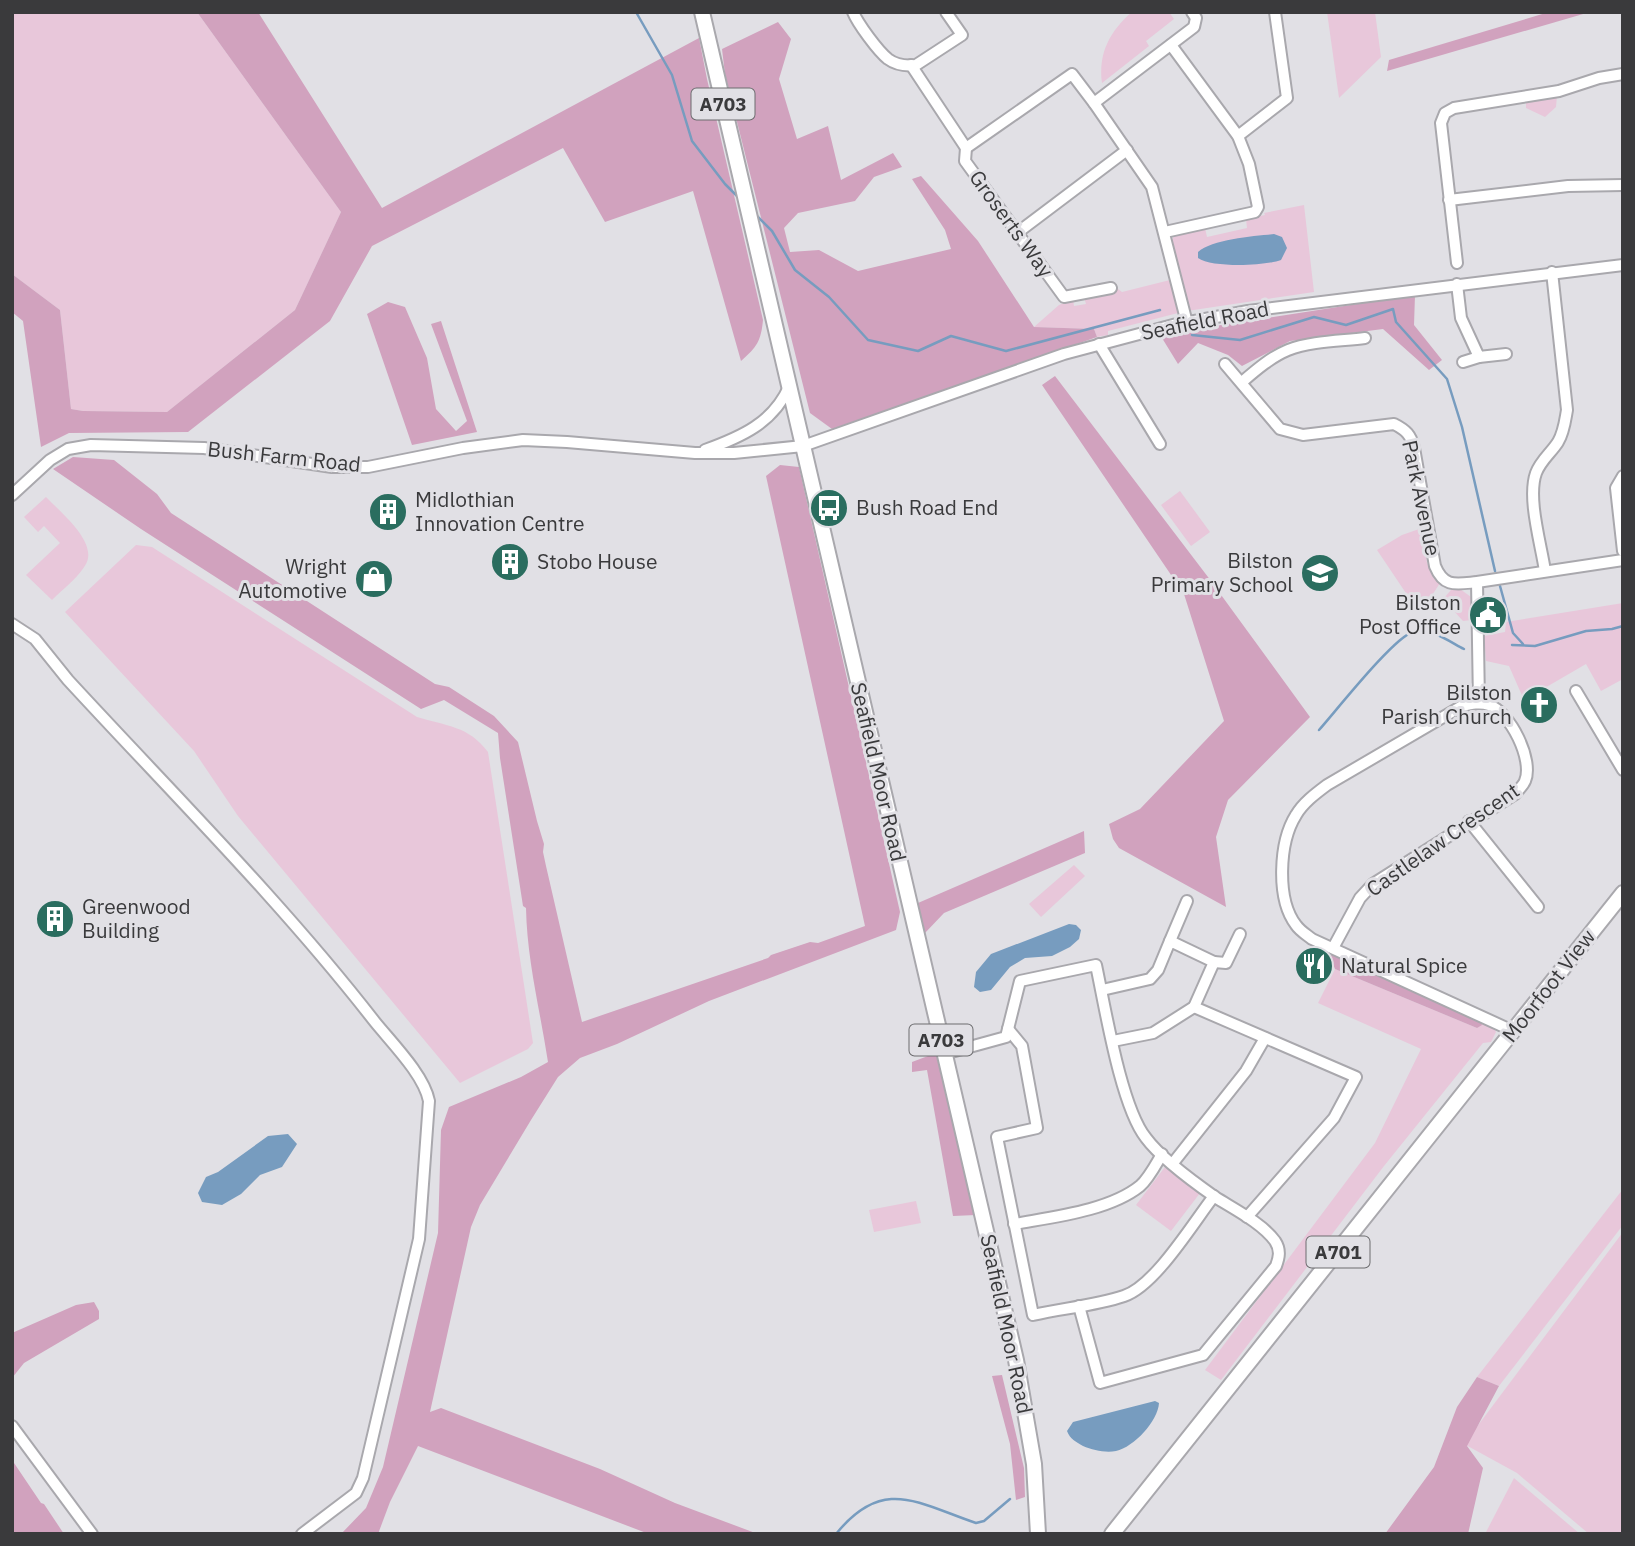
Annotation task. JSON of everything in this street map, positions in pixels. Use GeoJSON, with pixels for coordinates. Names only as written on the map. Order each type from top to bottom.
{"type":"FeatureCollection","features":[{"type":"Feature","properties":{"kind":"main road","name":"Seafield Moor Road"},"geometry":{"type":"LineString","coordinates":[[702,12],[1016,1360],[1034,1464],[1038,1534]]}},
{"type":"Feature","properties":{"kind":"main road","name":"Moorfoot View"},"geometry":{"type":"LineString","coordinates":[[1111,1534],[1623,893]]}},
{"type":"Feature","properties":{"kind":"street"},"geometry":{"type":"LineString","coordinates":[[853,12],[887,59],[911,65],[916,65],[962,35],[946,12]]}},
{"type":"Feature","properties":{"kind":"street"},"geometry":{"type":"LineString","coordinates":[[1094,103],[1194,27],[1196,18],[1192,12]]}},
{"type":"Feature","properties":{"kind":"street"},"geometry":{"type":"LineString","coordinates":[[1238,136],[1287,98],[1275,12]]}},
{"type":"Feature","properties":{"kind":"street"},"geometry":{"type":"LineString","coordinates":[[1164,232],[1258,210],[1250,164],[1238,136],[1171,45]]}},
{"type":"Feature","properties":{"kind":"street","name":"Groserts Way"},"geometry":{"type":"LineString","coordinates":[[911,65],[966,148],[965,161],[1064,297],[1111,288]]}},
{"type":"Feature","properties":{"kind":"street"},"geometry":{"type":"LineString","coordinates":[[966,148],[1072,74],[1152,187],[1186,323]]}},
{"type":"Feature","properties":{"kind":"street"},"geometry":{"type":"LineString","coordinates":[[1457,263],[1441,123],[1445,113],[1454,108],[1559,91],[1599,78],[1623,74]]}},
{"type":"Feature","properties":{"kind":"street"},"geometry":{"type":"LineString","coordinates":[[1017,233],[1127,150]]}},
{"type":"Feature","properties":{"kind":"street"},"geometry":{"type":"LineString","coordinates":[[1449,200],[1568,186],[1623,185]]}},
{"type":"Feature","properties":{"kind":"street","name":"Seafield Road"},"geometry":{"type":"LineString","coordinates":[[803,446],[1020,369],[1099,344],[1186,323],[1248,311],[1623,265]]}},
{"type":"Feature","properties":{"kind":"street"},"geometry":{"type":"LineString","coordinates":[[1545,571],[1533,493],[1534,483],[1542,460],[1557,443],[1564,428],[1567,410],[1552,272]]}},
{"type":"Feature","properties":{"kind":"street"},"geometry":{"type":"LineString","coordinates":[[1457,284],[1461,318],[1479,357]]}},
{"type":"Feature","properties":{"kind":"street"},"geometry":{"type":"LineString","coordinates":[[1242,382],[1287,351],[1366,338]]}},
{"type":"Feature","properties":{"kind":"street"},"geometry":{"type":"LineString","coordinates":[[1099,344],[1160,444]]}},
{"type":"Feature","properties":{"kind":"street"},"geometry":{"type":"LineString","coordinates":[[1463,362],[1506,354]]}},
{"type":"Feature","properties":{"kind":"street","name":"Park Avenue"},"geometry":{"type":"LineString","coordinates":[[1225,364],[1280,429],[1303,435],[1394,424],[1404,429],[1411,436],[1414,448],[1435,566],[1440,577],[1457,584],[1477,582]]}},
{"type":"Feature","properties":{"kind":"street","name":"Bush Farm Road"},"geometry":{"type":"LineString","coordinates":[[695,453],[730,441],[760,424],[782,405],[789,387]]}},
{"type":"Feature","properties":{"kind":"street","name":"Bush Farm Road"},"geometry":{"type":"LineString","coordinates":[[12,495],[50,460],[68,449],[91,445],[204,448],[332,467],[368,467],[523,440],[695,453],[734,453],[803,446]]}},
{"type":"Feature","properties":{"kind":"street"},"geometry":{"type":"LineString","coordinates":[[1623,476],[1616,488],[1623,551]]}},
{"type":"Feature","properties":{"kind":"street"},"geometry":{"type":"LineString","coordinates":[[1513,1031],[1312,939],[1296,927],[1289,912],[1283,886],[1286,836],[1296,815],[1309,799],[1327,785],[1462,706],[1479,703],[1477,582],[1623,559]]}},
{"type":"Feature","properties":{"kind":"street"},"geometry":{"type":"LineString","coordinates":[[12,624],[35,639],[68,680],[319,952],[409,1065],[427,1092],[419,1239],[363,1478],[356,1493],[302,1534]]}},
{"type":"Feature","properties":{"kind":"street"},"geometry":{"type":"LineString","coordinates":[[1576,691],[1623,770]]}},
{"type":"Feature","properties":{"kind":"street","name":"Castlelaw Crescent"},"geometry":{"type":"LineString","coordinates":[[1333,948],[1360,898],[1373,884],[1515,794],[1525,783],[1528,760],[1504,714],[1490,705],[1479,703]]}},
{"type":"Feature","properties":{"kind":"street"},"geometry":{"type":"LineString","coordinates":[[1469,821],[1538,907]]}},
{"type":"Feature","properties":{"kind":"street"},"geometry":{"type":"LineString","coordinates":[[1102,990],[1150,979],[1158,970],[1187,901]]}},
{"type":"Feature","properties":{"kind":"street"},"geometry":{"type":"LineString","coordinates":[[1170,941],[1221,964],[1226,963],[1240,934]]}},
{"type":"Feature","properties":{"kind":"street"},"geometry":{"type":"LineString","coordinates":[[1113,1041],[1153,1033],[1194,1007],[1214,962]]}},
{"type":"Feature","properties":{"kind":"street"},"geometry":{"type":"LineString","coordinates":[[944,1054],[1006,1037],[1020,981],[1096,965],[1132,1111],[1145,1138],[1214,1196],[1247,1217],[1276,1242],[1280,1255],[1276,1266],[1203,1355],[1100,1383],[1079,1306]]}},
{"type":"Feature","properties":{"kind":"street"},"geometry":{"type":"LineString","coordinates":[[1194,1007],[1356,1077],[1334,1118],[1247,1217]]}},
{"type":"Feature","properties":{"kind":"street"},"geometry":{"type":"LineString","coordinates":[[1008,1029],[1022,1046],[1037,1128],[997,1137],[1033,1315],[1125,1296],[1140,1288],[1155,1273],[1214,1196]]}},
{"type":"Feature","properties":{"kind":"street"},"geometry":{"type":"LineString","coordinates":[[1173,1163],[1247,1071],[1265,1038]]}},
{"type":"Feature","properties":{"kind":"street"},"geometry":{"type":"LineString","coordinates":[[1014,1224],[1074,1212],[1122,1198],[1142,1184],[1162,1154]]}},
{"type":"Feature","properties":{"kind":"street"},"geometry":{"type":"LineString","coordinates":[[12,1426],[92,1534]]}},
{"type":"Feature","properties":{"kind":"shaded area"},"geometry":{"type":"Polygon","coordinates":[[[12,12],[197,12],[341,212],[295,310],[167,412],[71,409],[60,310],[12,274],[12,12]]]}},
{"type":"Feature","properties":{"kind":"shaded area"},"geometry":{"type":"Polygon","coordinates":[[[197,12],[258,12],[382,208],[699,38],[763,320],[757,343],[741,361],[693,191],[605,222],[563,148],[372,246],[330,321],[188,432],[69,433],[41,447],[23,321],[12,312],[12,274],[60,310],[71,409],[167,412],[295,310],[341,212],[197,12]]]}},
{"type":"Feature","properties":{"kind":"shaded area"},"geometry":{"type":"Polygon","coordinates":[[[1132,12],[1169,12],[1174,19],[1146,41],[1149,46],[1102,83],[1102,62],[1107,43],[1117,27],[1132,12]]]}},
{"type":"Feature","properties":{"kind":"shaded area"},"geometry":{"type":"Polygon","coordinates":[[[1327,12],[1375,12],[1381,57],[1339,98],[1327,12]]]}},
{"type":"Feature","properties":{"kind":"shaded area"},"geometry":{"type":"Polygon","coordinates":[[[1549,12],[1590,12],[1387,71],[1389,60],[1549,12]]]}},
{"type":"Feature","properties":{"kind":"shaded area"},"geometry":{"type":"Polygon","coordinates":[[[778,22],[791,39],[779,79],[797,139],[828,126],[841,180],[893,153],[902,167],[874,177],[855,201],[798,213],[784,228],[790,252],[819,250],[858,271],[951,249],[945,230],[912,179],[921,176],[978,241],[1034,327],[1094,329],[1097,337],[832,429],[810,413],[725,74],[722,49],[778,22]]]}},
{"type":"Feature","properties":{"kind":"shaded area"},"geometry":{"type":"Polygon","coordinates":[[[1557,96],[1556,107],[1545,117],[1526,108],[1526,103],[1557,96]]]}},
{"type":"Feature","properties":{"kind":"shaded area"},"geometry":{"type":"Polygon","coordinates":[[[1304,205],[1314,292],[1187,311],[1172,240],[1175,234],[1205,228],[1207,237],[1247,228],[1246,219],[1265,215],[1264,213],[1304,205]]]}},
{"type":"Feature","properties":{"kind":"shaded area"},"geometry":{"type":"Polygon","coordinates":[[[1170,280],[1178,313],[1108,331],[1108,335],[1097,337],[1094,329],[1034,327],[1059,305],[1073,299],[1074,306],[1086,304],[1084,297],[1118,289],[1122,292],[1170,280]]]}},
{"type":"Feature","properties":{"kind":"shaded area"},"geometry":{"type":"Polygon","coordinates":[[[1415,295],[1414,325],[1442,360],[1429,370],[1383,329],[1290,341],[1242,366],[1228,355],[1198,343],[1178,364],[1162,338],[1221,325],[1415,295]]]}},
{"type":"Feature","properties":{"kind":"shaded area"},"geometry":{"type":"Polygon","coordinates":[[[388,302],[405,307],[427,358],[436,409],[456,431],[467,421],[431,324],[441,321],[477,432],[412,445],[367,314],[388,302]]]}},
{"type":"Feature","properties":{"kind":"shaded area"},"geometry":{"type":"Polygon","coordinates":[[[1055,376],[1208,577],[1310,717],[1228,800],[1216,837],[1226,907],[1119,848],[1113,839],[1109,824],[1140,809],[1224,721],[1184,594],[1042,385],[1055,376]]]}},
{"type":"Feature","properties":{"kind":"shaded area"},"geometry":{"type":"Polygon","coordinates":[[[73,457],[114,460],[157,494],[171,513],[435,684],[449,687],[494,716],[518,742],[544,844],[543,852],[582,1022],[771,955],[810,942],[818,943],[865,926],[766,476],[780,465],[799,467],[900,912],[896,930],[709,1001],[617,1044],[580,1058],[558,1077],[480,1205],[471,1227],[430,1412],[441,1408],[758,1534],[649,1534],[418,1446],[390,1502],[378,1534],[341,1534],[366,1508],[383,1467],[438,1233],[441,1130],[449,1107],[521,1077],[548,1062],[531,966],[526,908],[523,906],[498,733],[444,700],[421,709],[141,529],[53,469],[73,457]]]}},
{"type":"Feature","properties":{"kind":"shaded area"},"geometry":{"type":"Polygon","coordinates":[[[1180,491],[1210,532],[1191,546],[1161,505],[1180,491]]]}},
{"type":"Feature","properties":{"kind":"shaded area"},"geometry":{"type":"Polygon","coordinates":[[[46,497],[76,528],[87,546],[88,555],[79,574],[52,600],[26,575],[60,543],[44,526],[38,532],[24,517],[46,497]]]}},
{"type":"Feature","properties":{"kind":"shaded area"},"geometry":{"type":"Polygon","coordinates":[[[1422,528],[1427,563],[1440,583],[1418,611],[1377,550],[1402,535],[1422,528]]]}},
{"type":"Feature","properties":{"kind":"shaded area"},"geometry":{"type":"Polygon","coordinates":[[[136,545],[152,547],[417,717],[465,732],[481,743],[488,752],[533,1043],[528,1049],[460,1083],[238,816],[194,751],[65,612],[136,545]]]}},
{"type":"Feature","properties":{"kind":"shaded area"},"geometry":{"type":"Polygon","coordinates":[[[1460,589],[1471,597],[1472,620],[1463,621],[1443,599],[1451,590],[1460,589]]]}},
{"type":"Feature","properties":{"kind":"shaded area"},"geometry":{"type":"Polygon","coordinates":[[[1623,603],[1623,679],[1601,691],[1586,664],[1524,700],[1509,666],[1486,661],[1484,636],[1505,632],[1506,622],[1623,603]]]}},
{"type":"Feature","properties":{"kind":"shaded area"},"geometry":{"type":"Polygon","coordinates":[[[1084,831],[1085,853],[944,913],[925,933],[918,903],[1084,831]]]}},
{"type":"Feature","properties":{"kind":"shaded area"},"geometry":{"type":"Polygon","coordinates":[[[1074,865],[1085,876],[1041,917],[1029,904],[1074,865]]]}},
{"type":"Feature","properties":{"kind":"shaded area"},"geometry":{"type":"Polygon","coordinates":[[[1328,952],[1480,1020],[1482,1025],[1477,1028],[1335,969],[1328,952]]]}},
{"type":"Feature","properties":{"kind":"shaded area"},"geometry":{"type":"Polygon","coordinates":[[[1335,969],[1477,1028],[1480,1020],[1496,1032],[1491,1042],[1483,1043],[1384,1166],[1221,1380],[1205,1370],[1375,1143],[1421,1049],[1318,1003],[1335,969]]]}},
{"type":"Feature","properties":{"kind":"shaded area"},"geometry":{"type":"Polygon","coordinates":[[[936,1053],[976,1215],[953,1216],[927,1070],[912,1072],[912,1062],[936,1053]]]}},
{"type":"Feature","properties":{"kind":"shaded area"},"geometry":{"type":"Polygon","coordinates":[[[1165,1167],[1200,1193],[1171,1231],[1136,1205],[1165,1167]]]}},
{"type":"Feature","properties":{"kind":"shaded area"},"geometry":{"type":"Polygon","coordinates":[[[1623,1189],[1623,1225],[1499,1386],[1477,1377],[1623,1189]]]}},
{"type":"Feature","properties":{"kind":"shaded area"},"geometry":{"type":"Polygon","coordinates":[[[916,1201],[921,1223],[874,1232],[869,1210],[916,1201]]]}},
{"type":"Feature","properties":{"kind":"shaded area"},"geometry":{"type":"Polygon","coordinates":[[[1623,1232],[1623,1534],[1589,1534],[1517,1473],[1464,1444],[1623,1232]]]}},
{"type":"Feature","properties":{"kind":"shaded area"},"geometry":{"type":"Polygon","coordinates":[[[94,1302],[99,1311],[99,1319],[24,1363],[12,1378],[12,1333],[76,1305],[94,1302]]]}},
{"type":"Feature","properties":{"kind":"shaded area"},"geometry":{"type":"Polygon","coordinates":[[[1002,1375],[1024,1468],[1025,1497],[1016,1500],[1010,1444],[992,1376],[1002,1375]]]}},
{"type":"Feature","properties":{"kind":"shaded area"},"geometry":{"type":"Polygon","coordinates":[[[1477,1377],[1499,1386],[1467,1446],[1483,1468],[1468,1534],[1385,1534],[1434,1467],[1457,1407],[1477,1377]]]}},
{"type":"Feature","properties":{"kind":"shaded area"},"geometry":{"type":"Polygon","coordinates":[[[12,1460],[41,1503],[64,1534],[12,1534],[12,1460]]]}},
{"type":"Feature","properties":{"kind":"shaded area"},"geometry":{"type":"Polygon","coordinates":[[[1514,1478],[1580,1534],[1485,1534],[1514,1478]]]}},
{"type":"Feature","properties":{"kind":"water"},"geometry":{"type":"Polygon","coordinates":[[[1274,234],[1282,237],[1287,248],[1281,260],[1239,265],[1198,258],[1198,252],[1213,244],[1274,234]]]}},
{"type":"Feature","properties":{"kind":"water"},"geometry":{"type":"Polygon","coordinates":[[[1069,924],[1076,925],[1081,930],[1079,939],[1070,947],[1052,956],[1025,958],[1010,967],[991,990],[980,992],[974,987],[976,972],[991,954],[1069,924]]]}},
{"type":"Feature","properties":{"kind":"water"},"geometry":{"type":"Polygon","coordinates":[[[288,1134],[297,1144],[282,1167],[260,1175],[241,1194],[222,1205],[202,1202],[198,1193],[206,1177],[218,1172],[268,1136],[288,1134]]]}},
{"type":"Feature","properties":{"kind":"water"},"geometry":{"type":"Polygon","coordinates":[[[1155,1401],[1159,1403],[1158,1410],[1150,1425],[1123,1449],[1108,1452],[1083,1446],[1067,1431],[1073,1422],[1155,1401]]]}},
{"type":"Feature","properties":{"kind":"waterway"},"geometry":{"type":"LineString","coordinates":[[636,12],[672,75],[692,141],[738,197]]}},
{"type":"Feature","properties":{"kind":"waterway"},"geometry":{"type":"LineString","coordinates":[[755,214],[772,231],[795,270],[829,297],[868,340],[918,351],[951,336],[1006,351],[1160,310]]}},
{"type":"Feature","properties":{"kind":"waterway"},"geometry":{"type":"LineString","coordinates":[[1192,335],[1240,340],[1314,317],[1346,325],[1393,309],[1396,322],[1447,379],[1462,427],[1495,571]]}},
{"type":"Feature","properties":{"kind":"waterway"},"geometry":{"type":"LineString","coordinates":[[1500,586],[1513,633],[1523,644]]}},
{"type":"Feature","properties":{"kind":"waterway"},"geometry":{"type":"LineString","coordinates":[[1512,645],[1535,646],[1586,631],[1623,626]]}},
{"type":"Feature","properties":{"kind":"waterway"},"geometry":{"type":"LineString","coordinates":[[1319,730],[1379,660],[1404,637],[1413,632],[1426,632],[1464,649]]}},
{"type":"Feature","properties":{"kind":"waterway"},"geometry":{"type":"LineString","coordinates":[[836,1534],[853,1516],[869,1505],[885,1500],[918,1502],[976,1523],[984,1521],[1010,1499]]}},
{"type":"Feature","properties":{"kind":"place","name":"Bush Road End"},"geometry":{"type":"Point","coordinates":[829,508]}},
{"type":"Feature","properties":{"kind":"place","name":"Midlothian Innovation Centre"},"geometry":{"type":"Point","coordinates":[388,512]}},
{"type":"Feature","properties":{"kind":"place","name":"Stobo House"},"geometry":{"type":"Point","coordinates":[510,562]}},
{"type":"Feature","properties":{"kind":"place","name":"Bilston Primary School"},"geometry":{"type":"Point","coordinates":[1320,573]}},
{"type":"Feature","properties":{"kind":"place","name":"Wright Automotive"},"geometry":{"type":"Point","coordinates":[374,579]}},
{"type":"Feature","properties":{"kind":"place","name":"Bilston Post Office"},"geometry":{"type":"Point","coordinates":[1488,615]}},
{"type":"Feature","properties":{"kind":"place","name":"Bilston Parish Church"},"geometry":{"type":"Point","coordinates":[1539,705]}},
{"type":"Feature","properties":{"kind":"place","name":"Greenwood Building"},"geometry":{"type":"Point","coordinates":[55,919]}},
{"type":"Feature","properties":{"kind":"place","name":"Natural Spice"},"geometry":{"type":"Point","coordinates":[1314,966]}}]}
